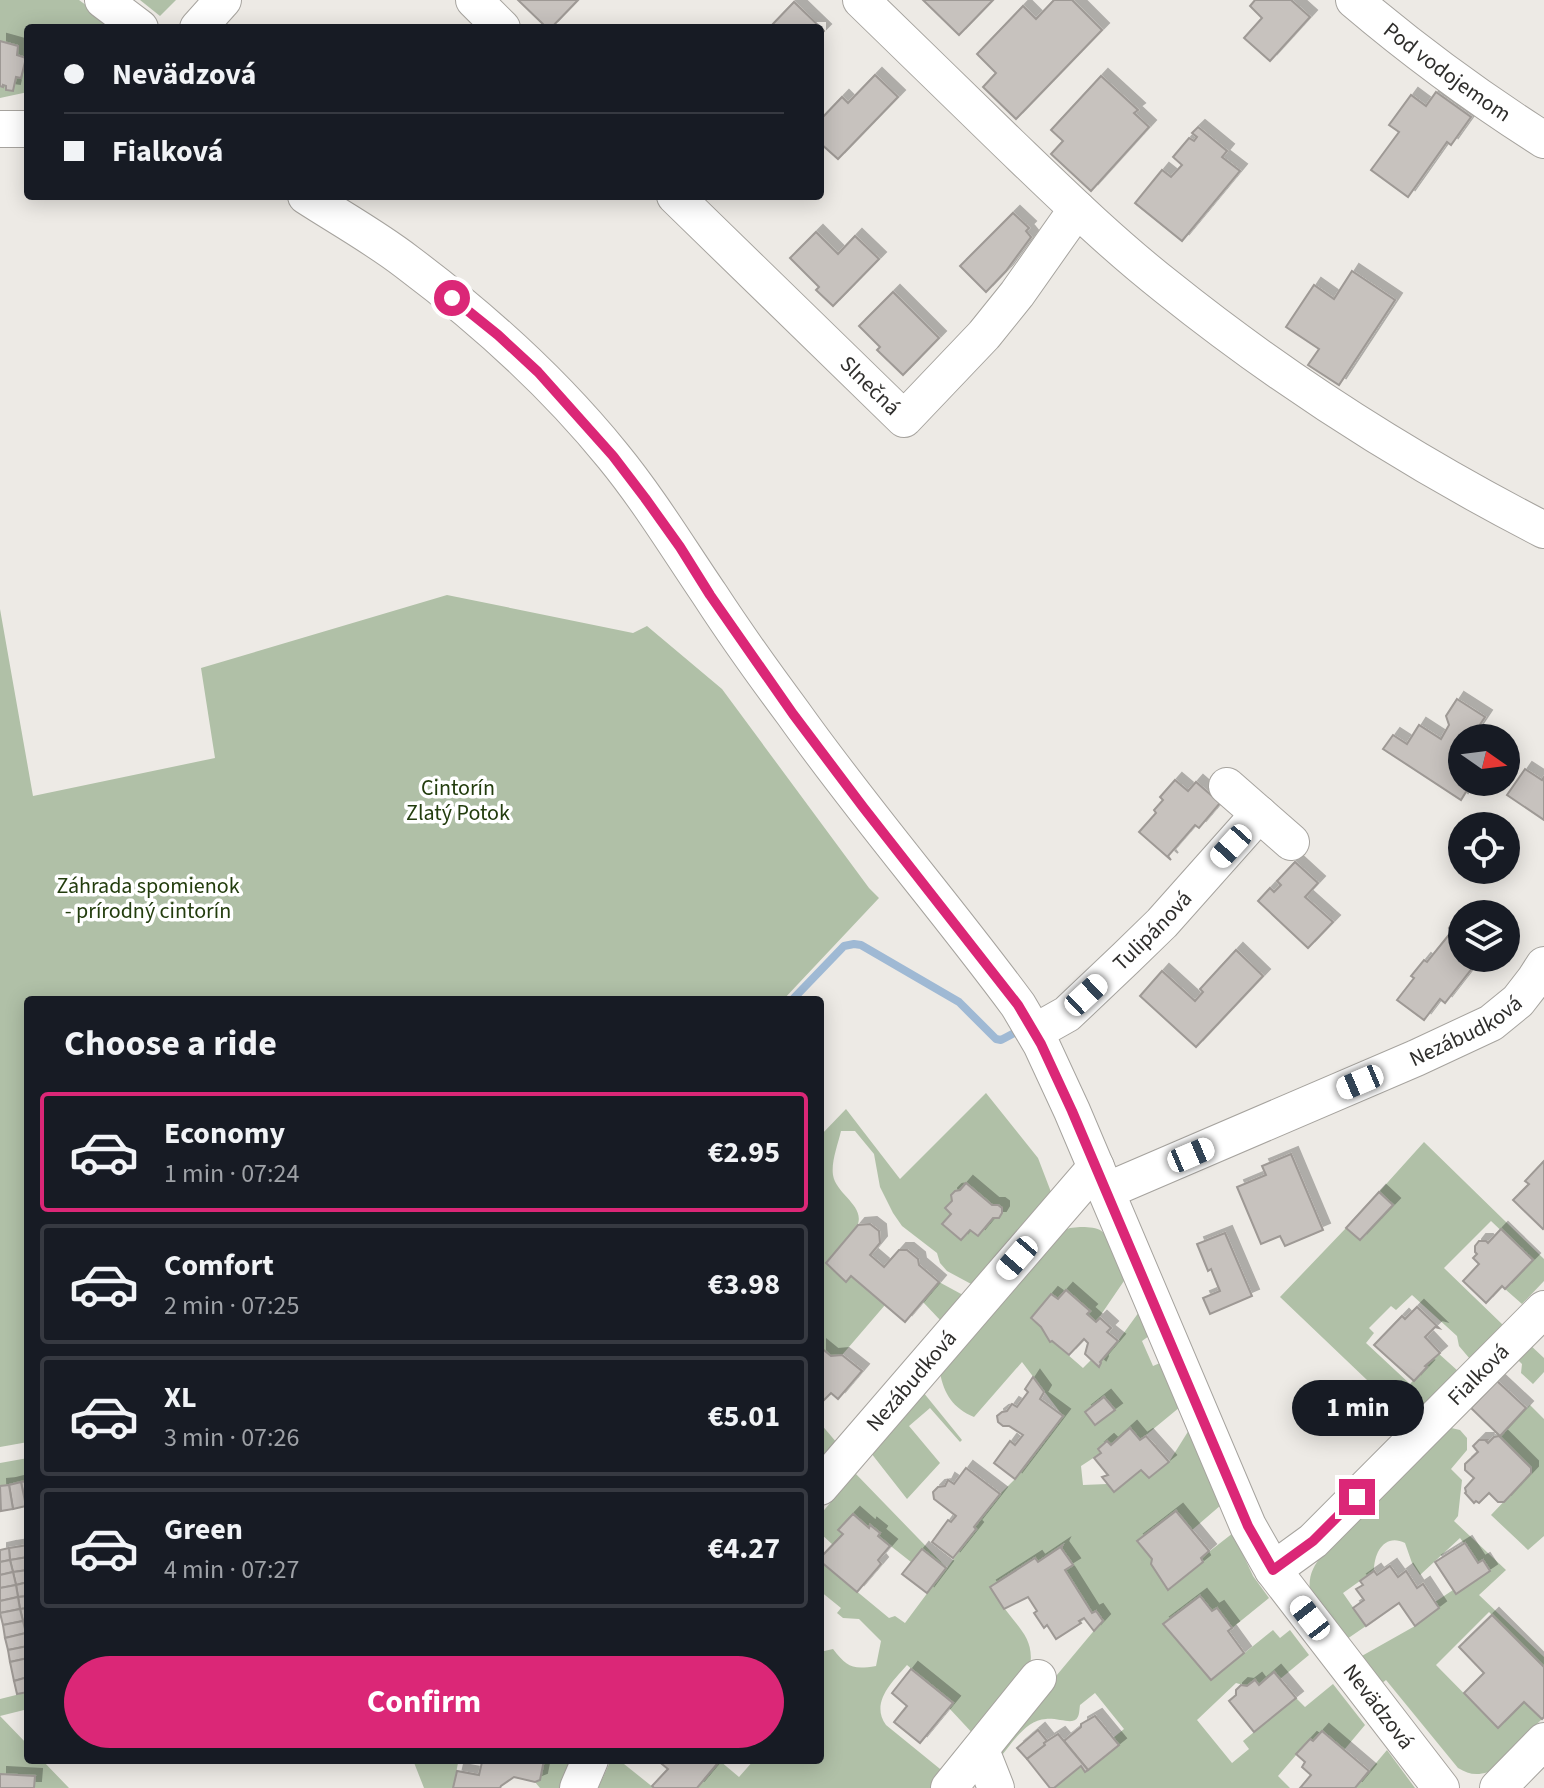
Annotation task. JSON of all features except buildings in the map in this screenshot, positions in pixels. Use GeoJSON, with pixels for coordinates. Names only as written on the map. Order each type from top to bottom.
{"type":"FeatureCollection","features":[{"type":"Feature","properties":{"kind":"street"},"geometry":{"type":"LineString","coordinates":[[103,0],[135,24]]}},
{"type":"Feature","properties":{"kind":"street"},"geometry":{"type":"LineString","coordinates":[[202,24],[223,0]]}},
{"type":"Feature","properties":{"kind":"street"},"geometry":{"type":"LineString","coordinates":[[474,0],[498,24]]}},
{"type":"Feature","properties":{"kind":"street"},"geometry":{"type":"LineString","coordinates":[[861,0],[1077,209],[1165,286],[1299,386],[1402,452],[1477,496],[1544,530]]}},
{"type":"Feature","properties":{"kind":"street","name":"Pod vodojemom"},"geometry":{"type":"LineString","coordinates":[[1354,0],[1437,67],[1544,140]]}},
{"type":"Feature","properties":{"kind":"street"},"geometry":{"type":"LineString","coordinates":[[0,129],[24,129]]}},
{"type":"Feature","properties":{"kind":"street","name":"Nevädzová"},"geometry":{"type":"LineString","coordinates":[[312,200],[406,260],[498,335],[576,413],[645,498],[793,714],[1018,1005],[1035,1032],[1072,1111],[1248,1526],[1273,1570],[1441,1788]]}},
{"type":"Feature","properties":{"kind":"street","name":"Slnečná"},"geometry":{"type":"LineString","coordinates":[[679,200],[904,419],[984,335],[1077,209]]}},
{"type":"Feature","properties":{"kind":"street"},"geometry":{"type":"LineString","coordinates":[[1227,786],[1291,842]]}},
{"type":"Feature","properties":{"kind":"street","name":"Tulipánová"},"geometry":{"type":"LineString","coordinates":[[1035,1032],[1067,1014],[1162,923],[1259,814]]}},
{"type":"Feature","properties":{"kind":"street","name":"Nezábudková"},"geometry":{"type":"LineString","coordinates":[[824,1483],[1101,1179],[1416,1058],[1491,1023],[1518,1001],[1544,965]]}},
{"type":"Feature","properties":{"kind":"street","name":"Fialková"},"geometry":{"type":"LineString","coordinates":[[1273,1570],[1313,1541],[1544,1309]]}},
{"type":"Feature","properties":{"kind":"street"},"geometry":{"type":"LineString","coordinates":[[949,1788],[1038,1678]]}},
{"type":"Feature","properties":{"kind":"street"},"geometry":{"type":"LineString","coordinates":[[1498,1788],[1544,1741]]}},
{"type":"Feature","properties":{"kind":"street"},"geometry":{"type":"LineString","coordinates":[[981,1750],[996,1788]]}},
{"type":"Feature","properties":{"kind":"street"},"geometry":{"type":"LineString","coordinates":[[578,1788],[588,1764]]}},
{"type":"Feature","properties":{"kind":"green space"},"geometry":{"type":"Polygon","coordinates":[[[0,0],[79,0],[112,24],[24,24],[24,93],[0,98],[0,0]]]}},
{"type":"Feature","properties":{"kind":"green space"},"geometry":{"type":"Polygon","coordinates":[[[140,0],[176,0],[160,16],[140,0]]]}},
{"type":"Feature","properties":{"kind":"green space","name":"Cintorín Zlatý Potok"},"geometry":{"type":"Polygon","coordinates":[[[447,595],[633,633],[647,626],[722,689],[879,898],[787,996],[24,996],[24,1443],[0,1447],[0,609],[33,796],[215,758],[201,668],[447,595]]]}},
{"type":"Feature","properties":{"kind":"green space"},"geometry":{"type":"Polygon","coordinates":[[[986,1093],[1038,1158],[1051,1192],[973,1285],[947,1271],[937,1253],[902,1226],[880,1187],[874,1154],[855,1131],[841,1131],[833,1175],[859,1217],[853,1232],[826,1263],[846,1281],[851,1276],[885,1305],[842,1355],[831,1356],[824,1350],[824,1132],[846,1109],[900,1179],[986,1093]]]}},
{"type":"Feature","properties":{"kind":"green space"},"geometry":{"type":"Polygon","coordinates":[[[1424,1142],[1544,1259],[1544,1281],[1522,1304],[1505,1289],[1532,1260],[1491,1221],[1444,1268],[1503,1325],[1470,1359],[1459,1346],[1457,1336],[1412,1295],[1396,1310],[1391,1306],[1369,1328],[1374,1333],[1366,1343],[1410,1384],[1438,1353],[1458,1371],[1410,1421],[1280,1297],[1346,1228],[1361,1240],[1393,1205],[1379,1192],[1424,1142]]]}},
{"type":"Feature","properties":{"kind":"green space"},"geometry":{"type":"Polygon","coordinates":[[[1095,1228],[1104,1233],[1126,1278],[1096,1322],[1087,1314],[1090,1311],[1066,1290],[1058,1299],[1051,1294],[1031,1319],[1041,1327],[1050,1342],[1083,1368],[1091,1360],[1099,1367],[1139,1312],[1149,1336],[1142,1341],[1153,1366],[1160,1363],[1180,1407],[1140,1440],[1130,1429],[1111,1445],[1107,1441],[1098,1449],[1101,1453],[1081,1466],[1083,1485],[1107,1484],[1114,1492],[1141,1470],[1149,1478],[1169,1462],[1189,1430],[1221,1505],[1192,1530],[1175,1511],[1137,1542],[1152,1559],[1151,1564],[1169,1590],[1203,1562],[1201,1558],[1233,1533],[1253,1576],[1269,1598],[1232,1628],[1217,1608],[1212,1611],[1200,1596],[1163,1624],[1211,1680],[1273,1630],[1280,1638],[1290,1630],[1309,1655],[1280,1679],[1274,1672],[1259,1685],[1255,1680],[1247,1686],[1236,1683],[1197,1720],[1232,1763],[1249,1749],[1243,1741],[1296,1698],[1305,1707],[1333,1684],[1365,1725],[1344,1750],[1310,1739],[1278,1776],[1290,1788],[1054,1788],[1081,1766],[1085,1772],[1118,1745],[1113,1738],[1124,1729],[1095,1693],[1080,1705],[1075,1720],[1046,1719],[1031,1724],[998,1760],[1006,1736],[1102,1621],[1096,1611],[1092,1613],[1065,1570],[1061,1546],[1038,1562],[1035,1558],[990,1587],[1026,1638],[1031,1661],[1029,1672],[976,1737],[949,1708],[952,1703],[907,1665],[885,1693],[880,1709],[886,1725],[945,1773],[944,1788],[697,1788],[717,1764],[724,1764],[739,1777],[750,1764],[824,1764],[824,1651],[833,1649],[851,1666],[876,1666],[881,1641],[859,1619],[843,1618],[837,1613],[841,1608],[824,1594],[824,1564],[889,1618],[895,1616],[905,1623],[946,1568],[922,1549],[911,1562],[853,1514],[839,1530],[843,1534],[833,1545],[824,1537],[824,1510],[855,1473],[947,1568],[976,1529],[974,1527],[1063,1416],[1022,1362],[974,1417],[951,1400],[940,1373],[1062,1231],[1095,1228]]]}},
{"type":"Feature","properties":{"kind":"green space"},"geometry":{"type":"Polygon","coordinates":[[[939,1282],[963,1295],[941,1321],[923,1302],[939,1282]]]}},
{"type":"Feature","properties":{"kind":"green space"},"geometry":{"type":"Polygon","coordinates":[[[1528,1343],[1544,1358],[1544,1372],[1533,1384],[1521,1373],[1522,1364],[1515,1357],[1528,1343]]]}},
{"type":"Feature","properties":{"kind":"green space"},"geometry":{"type":"Polygon","coordinates":[[[923,1392],[962,1440],[960,1442],[930,1408],[909,1426],[940,1463],[907,1499],[871,1453],[923,1392]]]}},
{"type":"Feature","properties":{"kind":"green space"},"geometry":{"type":"Polygon","coordinates":[[[1530,1405],[1544,1419],[1544,1536],[1528,1550],[1491,1515],[1513,1492],[1499,1436],[1530,1405]]]}},
{"type":"Feature","properties":{"kind":"green space"},"geometry":{"type":"Polygon","coordinates":[[[1447,1427],[1460,1430],[1467,1438],[1467,1450],[1451,1469],[1462,1480],[1458,1516],[1454,1521],[1506,1570],[1479,1595],[1544,1657],[1544,1667],[1489,1612],[1436,1665],[1498,1728],[1524,1702],[1542,1719],[1488,1772],[1480,1774],[1458,1768],[1386,1680],[1381,1684],[1360,1657],[1415,1626],[1439,1608],[1435,1602],[1453,1590],[1457,1593],[1490,1571],[1478,1563],[1460,1538],[1420,1575],[1405,1543],[1386,1542],[1376,1557],[1374,1571],[1343,1593],[1366,1626],[1347,1639],[1310,1592],[1312,1572],[1323,1554],[1447,1427]]]}},
{"type":"Feature","properties":{"kind":"green space"},"geometry":{"type":"Polygon","coordinates":[[[824,1428],[837,1443],[824,1458],[824,1428]]]}},
{"type":"Feature","properties":{"kind":"green space"},"geometry":{"type":"Polygon","coordinates":[[[24,1459],[24,1482],[0,1486],[0,1463],[24,1459]]]}},
{"type":"Feature","properties":{"kind":"green space"},"geometry":{"type":"Polygon","coordinates":[[[24,1693],[24,1710],[0,1716],[0,1699],[24,1693]]]}},
{"type":"Feature","properties":{"kind":"green space"},"geometry":{"type":"Polygon","coordinates":[[[0,1716],[24,1741],[24,1764],[46,1764],[69,1788],[34,1788],[34,1776],[0,1774],[0,1716]]]}},
{"type":"Feature","properties":{"kind":"green space"},"geometry":{"type":"Polygon","coordinates":[[[1387,1750],[1415,1788],[1355,1788],[1387,1750]]]}},
{"type":"Feature","properties":{"kind":"green space"},"geometry":{"type":"Polygon","coordinates":[[[415,1764],[458,1764],[453,1788],[424,1788],[415,1764]]]}},
{"type":"Feature","properties":{"kind":"green space"},"geometry":{"type":"Polygon","coordinates":[[[543,1764],[572,1764],[561,1788],[540,1788],[535,1782],[540,1780],[543,1764]]]}},
{"type":"Feature","properties":{"kind":"green space"},"geometry":{"type":"Polygon","coordinates":[[[609,1764],[624,1764],[654,1788],[598,1788],[609,1764]]]}},
{"type":"Feature","properties":{"kind":"waterway"},"geometry":{"type":"LineString","coordinates":[[796,996],[844,946],[861,945],[959,1002],[996,1039],[1001,1040],[1018,1031]]}},
{"type":"Feature","properties":{"kind":"route"},"geometry":{"type":"LineString","coordinates":[[452,298],[538,372],[613,456],[680,547],[793,714],[1018,1005],[1035,1032],[1072,1111],[1248,1526],[1273,1570],[1313,1541],[1357,1497]]}},
{"type":"Feature","properties":{"kind":"park label","name":"Záhrada spomienok - prírodný cintorín"},"geometry":{"type":"Point","coordinates":[148,898]}}]}
